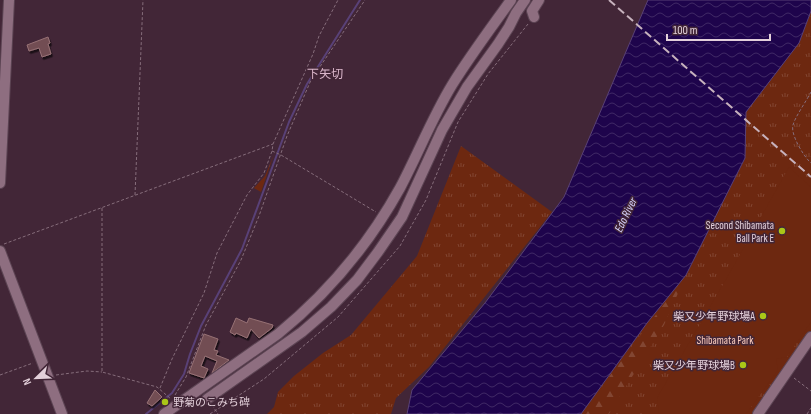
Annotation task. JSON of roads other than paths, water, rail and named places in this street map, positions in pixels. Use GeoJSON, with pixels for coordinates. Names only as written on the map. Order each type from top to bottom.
{"type":"FeatureCollection","features":[{"type":"Feature","properties":{"kind":"street"},"geometry":{"type":"LineString","coordinates":[[0,183],[9,0]]}},
{"type":"Feature","properties":{"kind":"street"},"geometry":{"type":"LineString","coordinates":[[164,414],[278,334],[315,302],[348,264],[384,216],[400,188],[435,116],[452,85],[510,0]]}},
{"type":"Feature","properties":{"kind":"street"},"geometry":{"type":"LineString","coordinates":[[207,399],[302,332],[331,307],[361,275],[402,217],[442,130],[467,86],[498,44],[525,0]]}},
{"type":"Feature","properties":{"kind":"street"},"geometry":{"type":"LineString","coordinates":[[534,18],[532,11],[539,0]]}},
{"type":"Feature","properties":{"kind":"street"},"geometry":{"type":"LineString","coordinates":[[0,251],[62,414]]}},
{"type":"Feature","properties":{"kind":"street"},"geometry":{"type":"LineString","coordinates":[[758,414],[811,337]]}},
{"type":"Feature","properties":{"kind":"water","name":"Edo River"},"geometry":{"type":"Polygon","coordinates":[[[648,0],[811,0],[811,11],[799,43],[746,112],[745,158],[686,275],[647,323],[581,414],[407,414],[412,390],[485,303],[564,197],[648,0]]]}},
{"type":"Feature","properties":{"kind":"waterway"},"geometry":{"type":"LineString","coordinates":[[146,414],[172,393],[184,374],[201,326],[242,249],[289,122],[307,84],[360,0]]}},
{"type":"Feature","properties":{"kind":"railway"},"geometry":{"type":"LineString","coordinates":[[609,0],[811,177]]}},
{"type":"Feature","properties":{"kind":"place","name":"Second Shibamata Ball Park E"},"geometry":{"type":"Point","coordinates":[782,231]}},
{"type":"Feature","properties":{"kind":"place","name":"柴又少年野球場A"},"geometry":{"type":"Point","coordinates":[763,316]}},
{"type":"Feature","properties":{"kind":"place","name":"柴又少年野球場B"},"geometry":{"type":"Point","coordinates":[743,365]}},
{"type":"Feature","properties":{"kind":"place","name":"野菊のこみち碑"},"geometry":{"type":"Point","coordinates":[165,402]}},
{"type":"Feature","properties":{"kind":"district","name":"下矢切"},"geometry":{"type":"Point","coordinates":[325,74]}},
{"type":"Feature","properties":{"kind":"park label","name":"Shibamata Park"},"geometry":{"type":"Point","coordinates":[725,340]}}]}
